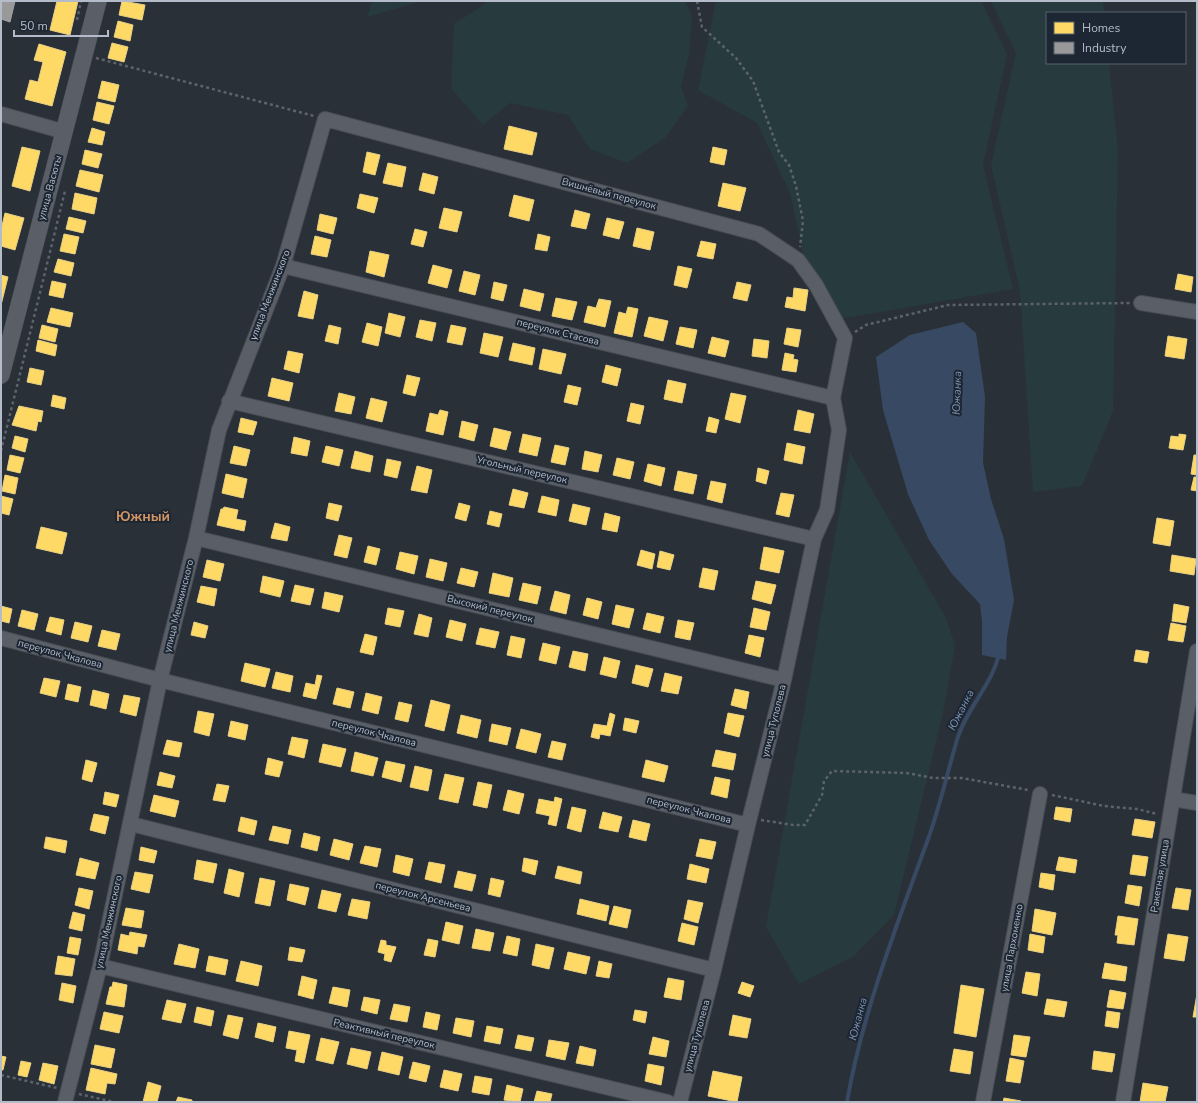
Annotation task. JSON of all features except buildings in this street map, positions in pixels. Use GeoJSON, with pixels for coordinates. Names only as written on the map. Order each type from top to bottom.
{"type":"FeatureCollection","features":[{"type":"Feature","properties":{"kind":"street","name":"улица Васюты"},"geometry":{"type":"LineString","coordinates":[[1,375],[65,132],[94,58],[98,1]]}},
{"type":"Feature","properties":{"kind":"street"},"geometry":{"type":"LineString","coordinates":[[1,114],[65,132]]}},
{"type":"Feature","properties":{"kind":"street","name":"Вишнёвый переулок"},"geometry":{"type":"LineString","coordinates":[[325,119],[759,234],[798,260],[816,285],[845,338]]}},
{"type":"Feature","properties":{"kind":"street","name":"улица Менжинского"},"geometry":{"type":"LineString","coordinates":[[65,1102],[100,966],[160,680],[196,538],[219,430],[229,401],[283,266],[325,119]]}},
{"type":"Feature","properties":{"kind":"street","name":"переулок Стасова"},"geometry":{"type":"LineString","coordinates":[[283,266],[833,398]]}},
{"type":"Feature","properties":{"kind":"street"},"geometry":{"type":"LineString","coordinates":[[1141,303],[1197,312]]}},
{"type":"Feature","properties":{"kind":"street","name":"улица Туполева"},"geometry":{"type":"LineString","coordinates":[[680,1102],[714,970],[748,822],[784,680],[814,539],[827,510],[839,430],[833,398],[845,338]]}},
{"type":"Feature","properties":{"kind":"street","name":"Угольный переулок"},"geometry":{"type":"LineString","coordinates":[[229,401],[814,539]]}},
{"type":"Feature","properties":{"kind":"street","name":"Высокий переулок"},"geometry":{"type":"LineString","coordinates":[[196,538],[784,680]]}},
{"type":"Feature","properties":{"kind":"street","name":"переулок Чкалова"},"geometry":{"type":"LineString","coordinates":[[1,638],[160,680],[748,822]]}},
{"type":"Feature","properties":{"kind":"street","name":"Ракетная улица"},"geometry":{"type":"LineString","coordinates":[[1123,1102],[1197,651]]}},
{"type":"Feature","properties":{"kind":"street","name":"улица Пархоменко"},"geometry":{"type":"LineString","coordinates":[[983,1102],[1040,794]]}},
{"type":"Feature","properties":{"kind":"street"},"geometry":{"type":"LineString","coordinates":[[1173,799],[1197,802]]}},
{"type":"Feature","properties":{"kind":"street","name":"переулок Арсеньева"},"geometry":{"type":"LineString","coordinates":[[131,824],[714,970]]}},
{"type":"Feature","properties":{"kind":"street","name":"Реактивный переулок"},"geometry":{"type":"LineString","coordinates":[[100,966],[668,1102]]}},
{"type":"Feature","properties":{"kind":"path"},"geometry":{"type":"LineString","coordinates":[[697,1],[702,27],[736,58],[753,82],[779,152],[789,165],[796,186],[803,221],[798,260]]}},
{"type":"Feature","properties":{"kind":"path"},"geometry":{"type":"LineString","coordinates":[[94,58],[325,119]]}},
{"type":"Feature","properties":{"kind":"path"},"geometry":{"type":"LineString","coordinates":[[1,451],[66,188]]}},
{"type":"Feature","properties":{"kind":"path"},"geometry":{"type":"LineString","coordinates":[[845,338],[866,324],[948,305],[1141,303]]}},
{"type":"Feature","properties":{"kind":"path"},"geometry":{"type":"LineString","coordinates":[[748,822],[760,819],[793,825],[805,825],[822,795],[824,781],[832,771],[907,773],[933,778],[962,778],[1020,787],[1040,794],[1104,806],[1137,808],[1170,817]]}},
{"type":"Feature","properties":{"kind":"green space"},"geometry":{"type":"Polygon","coordinates":[[[372,1],[422,1],[367,17],[372,1]]]}},
{"type":"Feature","properties":{"kind":"green space"},"geometry":{"type":"Polygon","coordinates":[[[486,1],[685,1],[692,16],[689,54],[681,87],[688,106],[666,137],[627,163],[590,149],[568,115],[510,103],[483,125],[451,88],[454,24],[482,6],[486,1]]]}},
{"type":"Feature","properties":{"kind":"green space"},"geometry":{"type":"Polygon","coordinates":[[[716,1],[981,1],[1007,54],[983,165],[1013,289],[840,319],[804,258],[790,193],[757,123],[698,90],[716,1]]]}},
{"type":"Feature","properties":{"kind":"green space"},"geometry":{"type":"Polygon","coordinates":[[[991,1],[1103,1],[1104,12],[1046,12],[1046,64],[1109,64],[1118,150],[1113,411],[1082,486],[1033,492],[1020,291],[991,165],[1016,53],[991,1]]]}},
{"type":"Feature","properties":{"kind":"green space"},"geometry":{"type":"Polygon","coordinates":[[[850,452],[946,618],[955,645],[943,713],[894,915],[854,956],[799,984],[766,927],[850,452]]]}},
{"type":"Feature","properties":{"kind":"water"},"geometry":{"type":"Polygon","coordinates":[[[963,322],[976,333],[985,397],[983,463],[991,499],[1004,539],[1014,600],[1007,637],[1006,660],[982,655],[982,621],[980,604],[952,574],[929,540],[908,494],[883,410],[876,357],[910,335],[963,322]]]}},
{"type":"Feature","properties":{"kind":"waterway","name":"Южанка"},"geometry":{"type":"LineString","coordinates":[[847,1102],[853,1070],[870,1006],[890,943],[934,823],[957,740],[966,718],[991,676],[999,654]]}},
{"type":"Feature","properties":{"kind":"district","name":"Южный"},"geometry":{"type":"Point","coordinates":[143,516]}}]}
